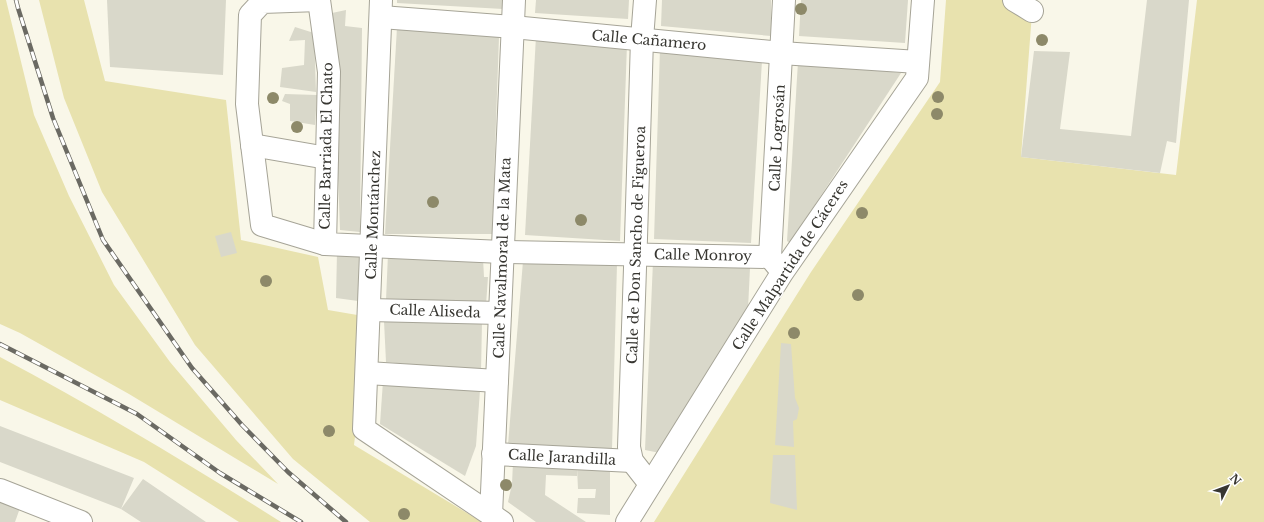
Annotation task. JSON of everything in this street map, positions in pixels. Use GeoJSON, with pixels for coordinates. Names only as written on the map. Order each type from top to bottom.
{"type":"FeatureCollection","features":[{"type":"Feature","properties":{"kind":"street","name":"Calle Barriada El Chato"},"geometry":{"type":"LineString","coordinates":[[325,244],[329,72],[319,0],[262,2],[250,15],[247,104],[262,225],[325,244],[371,246]]}},
{"type":"Feature","properties":{"kind":"street","name":"Calle Navalmoral de la Mata"},"geometry":{"type":"LineString","coordinates":[[497,519],[493,454],[514,0]]}},
{"type":"Feature","properties":{"kind":"street","name":"Calle de Don Sancho de Figueroa"},"geometry":{"type":"LineString","coordinates":[[645,0],[642,39],[629,447],[632,461],[650,484]]}},
{"type":"Feature","properties":{"kind":"street","name":"Calle Logrosán"},"geometry":{"type":"LineString","coordinates":[[776,265],[781,53],[784,0]]}},
{"type":"Feature","properties":{"kind":"street","name":"Calle Malpartida de Cáceres"},"geometry":{"type":"LineString","coordinates":[[627,522],[776,265],[917,78],[923,0]]}},
{"type":"Feature","properties":{"kind":"street","name":"Calle Cañamero"},"geometry":{"type":"LineString","coordinates":[[381,9],[513,27],[781,53],[918,62]]}},
{"type":"Feature","properties":{"kind":"street","name":"Calle Montánchez"},"geometry":{"type":"LineString","coordinates":[[381,9],[364,429],[497,519]]}},
{"type":"Feature","properties":{"kind":"street"},"geometry":{"type":"LineString","coordinates":[[252,145],[327,158]]}},
{"type":"Feature","properties":{"kind":"street","name":"Calle Monroy"},"geometry":{"type":"LineString","coordinates":[[371,246],[502,252],[636,254],[776,265]]}},
{"type":"Feature","properties":{"kind":"street","name":"Calle Aliseda"},"geometry":{"type":"LineString","coordinates":[[369,310],[500,313]]}},
{"type":"Feature","properties":{"kind":"street"},"geometry":{"type":"LineString","coordinates":[[367,373],[497,381]]}},
{"type":"Feature","properties":{"kind":"street","name":"Calle Jarandilla"},"geometry":{"type":"LineString","coordinates":[[493,454],[632,461]]}},
{"type":"Feature","properties":{"kind":"street"},"geometry":{"type":"LineString","coordinates":[[0,490],[50,516],[81,522]]}},
{"type":"Feature","properties":{"kind":"shaded area"},"geometry":{"type":"Polygon","coordinates":[[[0,0],[6,0],[34,115],[69,196],[114,285],[170,362],[236,440],[278,484],[129,394],[20,333],[0,324],[0,0]]]}},
{"type":"Feature","properties":{"kind":"shaded area"},"geometry":{"type":"Polygon","coordinates":[[[39,0],[84,0],[105,81],[226,100],[241,240],[318,257],[328,310],[369,317],[354,445],[482,522],[370,522],[293,459],[195,345],[102,192],[64,98],[39,0]]]}},
{"type":"Feature","properties":{"kind":"shaded area"},"geometry":{"type":"Polygon","coordinates":[[[946,0],[1033,0],[1021,157],[1176,175],[1197,0],[1264,0],[1264,522],[654,522],[811,272],[940,82],[946,0]]]}},
{"type":"Feature","properties":{"kind":"shaded area"},"geometry":{"type":"Polygon","coordinates":[[[0,357],[142,437],[281,522],[239,522],[144,462],[0,400],[0,357]]]}},
{"type":"Feature","properties":{"kind":"building"},"geometry":{"type":"Polygon","coordinates":[[[107,0],[226,0],[223,75],[110,67],[107,0]]]}},
{"type":"Feature","properties":{"kind":"building"},"geometry":{"type":"Polygon","coordinates":[[[397,0],[503,0],[503,9],[397,3],[397,0]]]}},
{"type":"Feature","properties":{"kind":"building"},"geometry":{"type":"Polygon","coordinates":[[[536,0],[629,0],[628,19],[535,13],[536,0]]]}},
{"type":"Feature","properties":{"kind":"building"},"geometry":{"type":"Polygon","coordinates":[[[662,0],[771,0],[771,36],[661,26],[662,0]]]}},
{"type":"Feature","properties":{"kind":"building"},"geometry":{"type":"Polygon","coordinates":[[[801,0],[908,0],[905,43],[799,36],[801,0]]]}},
{"type":"Feature","properties":{"kind":"building"},"geometry":{"type":"Polygon","coordinates":[[[1147,0],[1189,0],[1176,143],[1167,141],[1160,173],[1021,157],[1034,51],[1070,52],[1060,129],[1131,136],[1147,0]]]}},
{"type":"Feature","properties":{"kind":"building"},"geometry":{"type":"Polygon","coordinates":[[[346,10],[345,26],[362,28],[360,232],[340,230],[332,13],[346,10]]]}},
{"type":"Feature","properties":{"kind":"building"},"geometry":{"type":"Polygon","coordinates":[[[295,27],[314,33],[316,92],[280,87],[282,68],[304,65],[305,40],[289,41],[295,27]]]}},
{"type":"Feature","properties":{"kind":"building"},"geometry":{"type":"Polygon","coordinates":[[[397,27],[499,37],[492,234],[385,234],[397,27]]]}},
{"type":"Feature","properties":{"kind":"building"},"geometry":{"type":"Polygon","coordinates":[[[536,36],[627,44],[620,241],[525,235],[536,36]]]}},
{"type":"Feature","properties":{"kind":"building"},"geometry":{"type":"Polygon","coordinates":[[[660,49],[762,61],[751,243],[654,239],[660,49]]]}},
{"type":"Feature","properties":{"kind":"building"},"geometry":{"type":"Polygon","coordinates":[[[798,62],[901,73],[790,243],[787,241],[798,62]]]}},
{"type":"Feature","properties":{"kind":"building"},"geometry":{"type":"Polygon","coordinates":[[[285,94],[317,95],[315,125],[290,121],[290,104],[282,101],[285,94]]]}},
{"type":"Feature","properties":{"kind":"building"},"geometry":{"type":"Polygon","coordinates":[[[231,232],[237,253],[221,257],[215,236],[231,232]]]}},
{"type":"Feature","properties":{"kind":"building"},"geometry":{"type":"Polygon","coordinates":[[[337,253],[359,255],[358,301],[336,298],[337,253]]]}},
{"type":"Feature","properties":{"kind":"building"},"geometry":{"type":"Polygon","coordinates":[[[388,254],[483,258],[484,277],[488,277],[486,305],[386,300],[388,254]]]}},
{"type":"Feature","properties":{"kind":"building"},"geometry":{"type":"Polygon","coordinates":[[[523,261],[617,264],[612,449],[508,445],[523,261]]]}},
{"type":"Feature","properties":{"kind":"building"},"geometry":{"type":"Polygon","coordinates":[[[653,261],[750,268],[748,309],[660,453],[645,450],[653,261]]]}},
{"type":"Feature","properties":{"kind":"building"},"geometry":{"type":"Polygon","coordinates":[[[384,321],[482,322],[481,371],[386,362],[384,321]]]}},
{"type":"Feature","properties":{"kind":"building"},"geometry":{"type":"Polygon","coordinates":[[[781,343],[791,344],[795,398],[799,408],[797,419],[793,421],[794,447],[775,445],[781,343]]]}},
{"type":"Feature","properties":{"kind":"building"},"geometry":{"type":"Polygon","coordinates":[[[383,381],[480,390],[476,446],[465,476],[380,424],[383,381]]]}},
{"type":"Feature","properties":{"kind":"building"},"geometry":{"type":"Polygon","coordinates":[[[0,426],[134,478],[121,509],[0,462],[0,426]]]}},
{"type":"Feature","properties":{"kind":"building"},"geometry":{"type":"Polygon","coordinates":[[[773,455],[795,455],[797,510],[770,503],[773,455]]]}},
{"type":"Feature","properties":{"kind":"building"},"geometry":{"type":"Polygon","coordinates":[[[513,462],[610,465],[610,515],[577,513],[578,498],[595,498],[596,489],[578,489],[577,468],[577,476],[546,475],[545,495],[586,522],[536,522],[508,502],[512,484],[513,462]]]}},
{"type":"Feature","properties":{"kind":"building"},"geometry":{"type":"Polygon","coordinates":[[[143,479],[206,522],[141,522],[121,509],[143,479]]]}},
{"type":"Feature","properties":{"kind":"building"},"geometry":{"type":"Polygon","coordinates":[[[0,500],[20,508],[15,522],[0,522],[0,500]]]}},
{"type":"Feature","properties":{"kind":"railway"},"geometry":{"type":"LineString","coordinates":[[16,0],[53,118],[103,240],[192,368],[242,425],[288,472],[346,522]]}},
{"type":"Feature","properties":{"kind":"railway"},"geometry":{"type":"LineString","coordinates":[[0,344],[137,414],[220,473],[301,522]]}}]}
